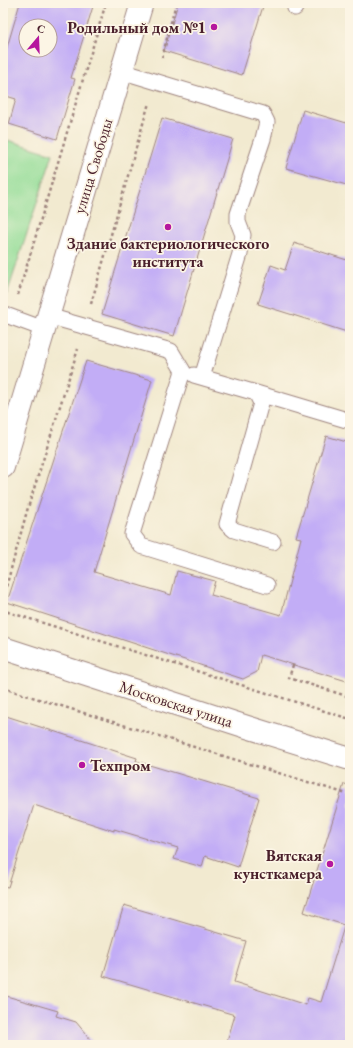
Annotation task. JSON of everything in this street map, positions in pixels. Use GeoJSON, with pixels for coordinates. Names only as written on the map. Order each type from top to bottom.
{"type":"FeatureCollection","features":[{"type":"Feature","properties":{"kind":"street","name":"улица Свободы"},"geometry":{"type":"LineString","coordinates":[[3,467],[142,3]]}},
{"type":"Feature","properties":{"kind":"street","name":"Московская улица"},"geometry":{"type":"LineString","coordinates":[[3,648],[232,723],[350,759]]}},
{"type":"Feature","properties":{"kind":"lane"},"geometry":{"type":"LineString","coordinates":[[121,71],[262,114],[267,122],[263,139],[238,214],[238,222],[243,235],[240,254],[202,377]]}},
{"type":"Feature","properties":{"kind":"lane"},"geometry":{"type":"LineString","coordinates":[[7,316],[85,326],[171,351],[183,371],[350,421]]}},
{"type":"Feature","properties":{"kind":"lane"},"geometry":{"type":"LineString","coordinates":[[183,371],[132,534],[141,546],[267,585]]}},
{"type":"Feature","properties":{"kind":"lane"},"geometry":{"type":"LineString","coordinates":[[256,393],[261,403],[227,524],[234,530],[273,542]]}},
{"type":"Feature","properties":{"kind":"path"},"geometry":{"type":"LineString","coordinates":[[7,316],[106,3]]}},
{"type":"Feature","properties":{"kind":"path"},"geometry":{"type":"LineString","coordinates":[[3,598],[27,511],[85,326],[156,81],[176,3]]}},
{"type":"Feature","properties":{"kind":"path"},"geometry":{"type":"LineString","coordinates":[[3,607],[8,612],[350,719]]}},
{"type":"Feature","properties":{"kind":"path"},"geometry":{"type":"LineString","coordinates":[[294,665],[289,678],[350,697]]}},
{"type":"Feature","properties":{"kind":"path"},"geometry":{"type":"LineString","coordinates":[[3,688],[350,795]]}},
{"type":"Feature","properties":{"kind":"green space"},"geometry":{"type":"Polygon","coordinates":[[[4,139],[53,154],[7,294],[3,293],[4,139]]]}},
{"type":"Feature","properties":{"kind":"building"},"geometry":{"type":"Polygon","coordinates":[[[20,3],[94,3],[71,78],[75,79],[57,139],[9,124],[16,99],[3,95],[3,61],[20,3]]]}},
{"type":"Feature","properties":{"kind":"building","name":"Родильный дом №1"},"geometry":{"type":"Polygon","coordinates":[[[178,3],[264,3],[242,75],[164,51],[178,3]]]}},
{"type":"Feature","properties":{"kind":"building"},"geometry":{"type":"Polygon","coordinates":[[[303,110],[350,124],[350,186],[286,168],[303,110]]]}},
{"type":"Feature","properties":{"kind":"building","name":"Здание бактериологического института"},"geometry":{"type":"Polygon","coordinates":[[[162,118],[233,139],[174,336],[102,314],[162,118]]]}},
{"type":"Feature","properties":{"kind":"building"},"geometry":{"type":"Polygon","coordinates":[[[294,243],[350,261],[350,333],[258,304],[271,265],[285,270],[294,243]]]}},
{"type":"Feature","properties":{"kind":"building"},"geometry":{"type":"Polygon","coordinates":[[[86,361],[152,380],[94,572],[171,595],[177,571],[215,581],[211,595],[281,615],[301,538],[296,537],[326,436],[350,443],[350,682],[261,655],[257,672],[243,679],[7,602],[86,361]]]}},
{"type":"Feature","properties":{"kind":"building"},"geometry":{"type":"Polygon","coordinates":[[[3,715],[137,758],[136,761],[259,798],[238,867],[205,856],[202,867],[174,859],[178,848],[114,829],[114,831],[34,805],[8,887],[3,886],[3,715]]]}},
{"type":"Feature","properties":{"kind":"building"},"geometry":{"type":"Polygon","coordinates":[[[344,784],[350,785],[350,927],[304,912],[344,784]]]}},
{"type":"Feature","properties":{"kind":"building"},"geometry":{"type":"Polygon","coordinates":[[[124,905],[246,941],[234,982],[306,1005],[308,998],[321,1002],[344,927],[350,928],[350,1045],[226,1045],[235,1015],[103,976],[124,905]]]}},
{"type":"Feature","properties":{"kind":"building"},"geometry":{"type":"Polygon","coordinates":[[[3,995],[58,1011],[56,1016],[76,1022],[95,1045],[3,1045],[3,995]]]}},
{"type":"Feature","properties":{"kind":"place","name":"Родильный дом №1"},"geometry":{"type":"Point","coordinates":[214,27]}},
{"type":"Feature","properties":{"kind":"place","name":"Здание бактериологического института"},"geometry":{"type":"Point","coordinates":[168,227]}},
{"type":"Feature","properties":{"kind":"place","name":"Техпром"},"geometry":{"type":"Point","coordinates":[82,765]}},
{"type":"Feature","properties":{"kind":"place","name":"Вятская кунсткамера"},"geometry":{"type":"Point","coordinates":[330,864]}}]}
